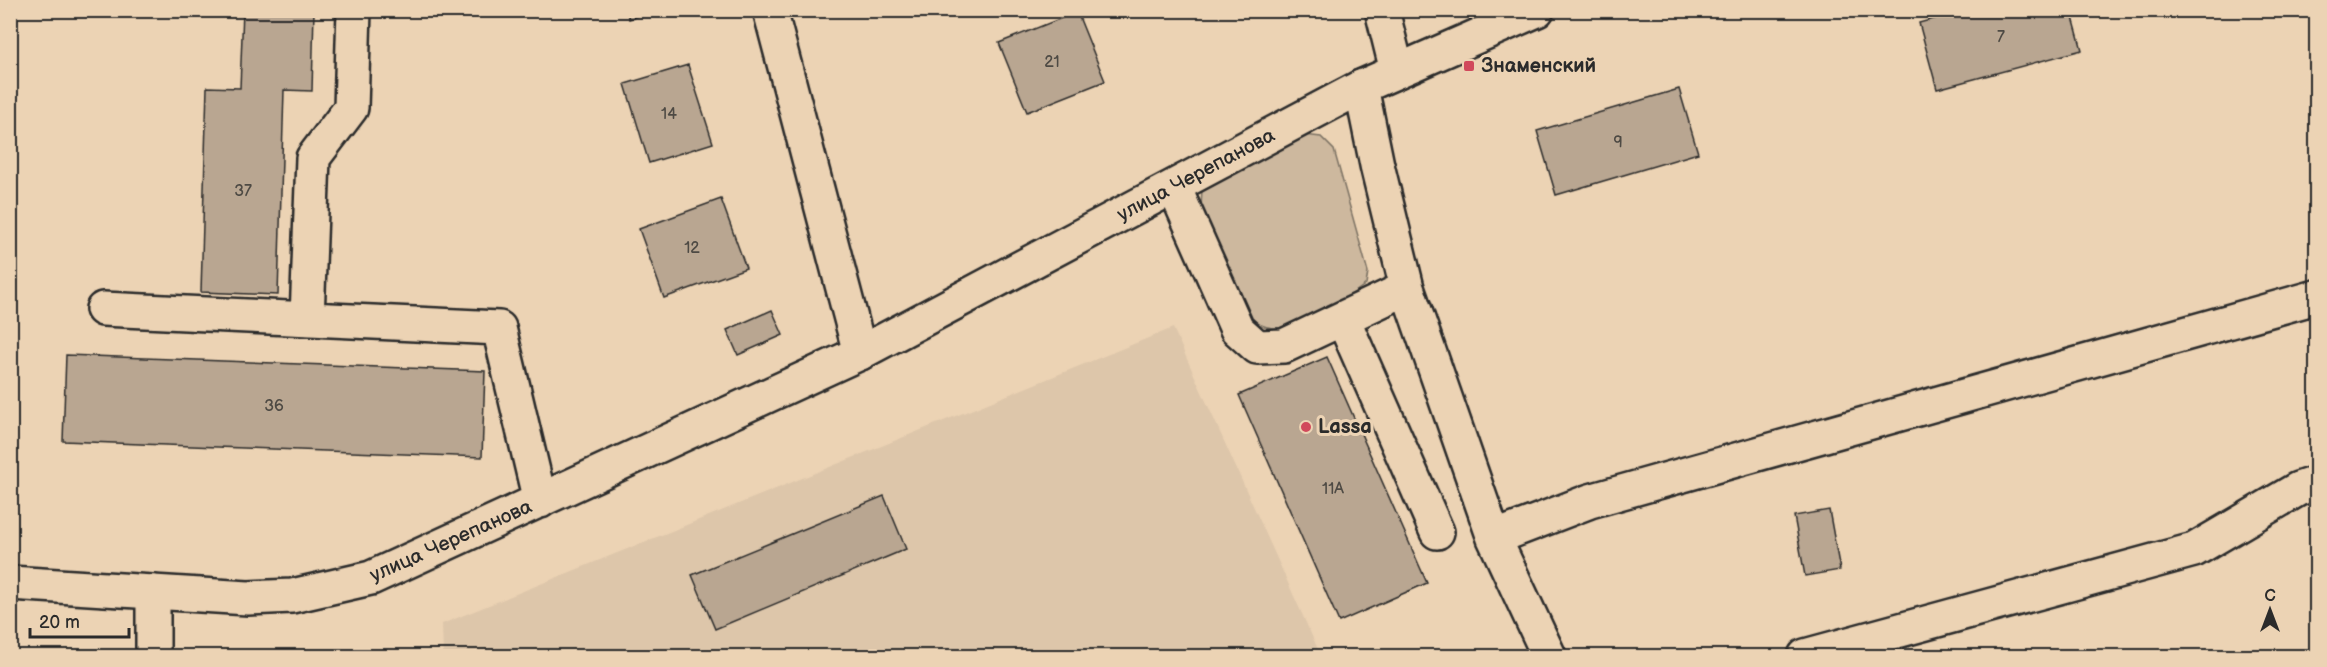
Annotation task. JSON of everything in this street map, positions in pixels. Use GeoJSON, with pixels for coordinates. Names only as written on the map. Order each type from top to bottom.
{"type":"FeatureCollection","features":[{"type":"Feature","properties":{"kind":"main road"},"geometry":{"type":"LineString","coordinates":[[308,319],[313,158],[351,108],[354,10]]}},
{"type":"Feature","properties":{"kind":"main road"},"geometry":{"type":"LineString","coordinates":[[770,10],[860,353]]}},
{"type":"Feature","properties":{"kind":"main road"},"geometry":{"type":"LineString","coordinates":[[1383,10],[1397,71]]}},
{"type":"Feature","properties":{"kind":"main road","name":"улица Черепанова"},"geometry":{"type":"LineString","coordinates":[[10,583],[248,598],[292,596],[332,588],[381,574],[860,353],[1361,87],[1538,10]]}},
{"type":"Feature","properties":{"kind":"main road"},"geometry":{"type":"LineString","coordinates":[[1361,87],[1377,165],[1407,288],[1494,538],[1544,655]]}},
{"type":"Feature","properties":{"kind":"main road"},"geometry":{"type":"LineString","coordinates":[[1174,187],[1236,329],[1257,347],[1284,346],[1407,288]]}},
{"type":"Feature","properties":{"kind":"main road"},"geometry":{"type":"LineString","coordinates":[[1494,538],[1590,501],[2316,297]]}},
{"type":"Feature","properties":{"kind":"main road"},"geometry":{"type":"LineString","coordinates":[[103,309],[499,328],[540,501]]}},
{"type":"Feature","properties":{"kind":"main road"},"geometry":{"type":"LineString","coordinates":[[1343,319],[1437,532]]}},
{"type":"Feature","properties":{"kind":"main road"},"geometry":{"type":"LineString","coordinates":[[1805,657],[2194,550],[2298,489],[2316,483]]}},
{"type":"Feature","properties":{"kind":"main road"},"geometry":{"type":"LineString","coordinates":[[153,592],[153,657]]}},
{"type":"Feature","properties":{"kind":"shaded area"},"geometry":{"type":"Polygon","coordinates":[[[1304,135],[1321,137],[1334,150],[1368,272],[1366,284],[1335,305],[1297,324],[1270,328],[1249,317],[1201,210],[1202,188],[1304,135]]]}},
{"type":"Feature","properties":{"kind":"shaded area"},"geometry":{"type":"Polygon","coordinates":[[[1173,328],[1321,656],[443,656],[442,624],[1173,328]]]}},
{"type":"Feature","properties":{"kind":"building"},"geometry":{"type":"Polygon","coordinates":[[[243,10],[314,10],[312,91],[284,90],[278,295],[201,292],[207,87],[240,88],[243,10]]]}},
{"type":"Feature","properties":{"kind":"building"},"geometry":{"type":"Polygon","coordinates":[[[626,10],[655,10],[629,19],[626,10]]]}},
{"type":"Feature","properties":{"kind":"building"},"geometry":{"type":"Polygon","coordinates":[[[1967,10],[2071,10],[2082,50],[1937,89],[1919,23],[1967,10]]]}},
{"type":"Feature","properties":{"kind":"building"},"geometry":{"type":"Polygon","coordinates":[[[1077,12],[1105,81],[1027,112],[999,43],[1077,12]]]}},
{"type":"Feature","properties":{"kind":"building"},"geometry":{"type":"Polygon","coordinates":[[[688,65],[713,143],[649,163],[625,84],[688,65]]]}},
{"type":"Feature","properties":{"kind":"building"},"geometry":{"type":"Polygon","coordinates":[[[1679,89],[1698,153],[1556,195],[1537,131],[1679,89]]]}},
{"type":"Feature","properties":{"kind":"building"},"geometry":{"type":"Polygon","coordinates":[[[721,199],[746,268],[664,298],[639,229],[721,199]]]}},
{"type":"Feature","properties":{"kind":"building"},"geometry":{"type":"Polygon","coordinates":[[[772,310],[783,335],[738,355],[727,330],[772,310]]]}},
{"type":"Feature","properties":{"kind":"building"},"geometry":{"type":"Polygon","coordinates":[[[66,355],[485,371],[482,457],[63,441],[66,355]]]}},
{"type":"Feature","properties":{"kind":"building"},"geometry":{"type":"Polygon","coordinates":[[[1327,357],[1427,583],[1339,622],[1239,395],[1327,357]]]}},
{"type":"Feature","properties":{"kind":"building"},"geometry":{"type":"Polygon","coordinates":[[[884,496],[906,549],[715,629],[692,575],[884,496]]]}},
{"type":"Feature","properties":{"kind":"building"},"geometry":{"type":"Polygon","coordinates":[[[1829,510],[1840,570],[1805,576],[1794,516],[1829,510]]]}},
{"type":"Feature","properties":{"kind":"place","name":"Знаменский"},"geometry":{"type":"Point","coordinates":[1469,66]}},
{"type":"Feature","properties":{"kind":"place","name":"Lassa"},"geometry":{"type":"Point","coordinates":[1306,427]}}]}
